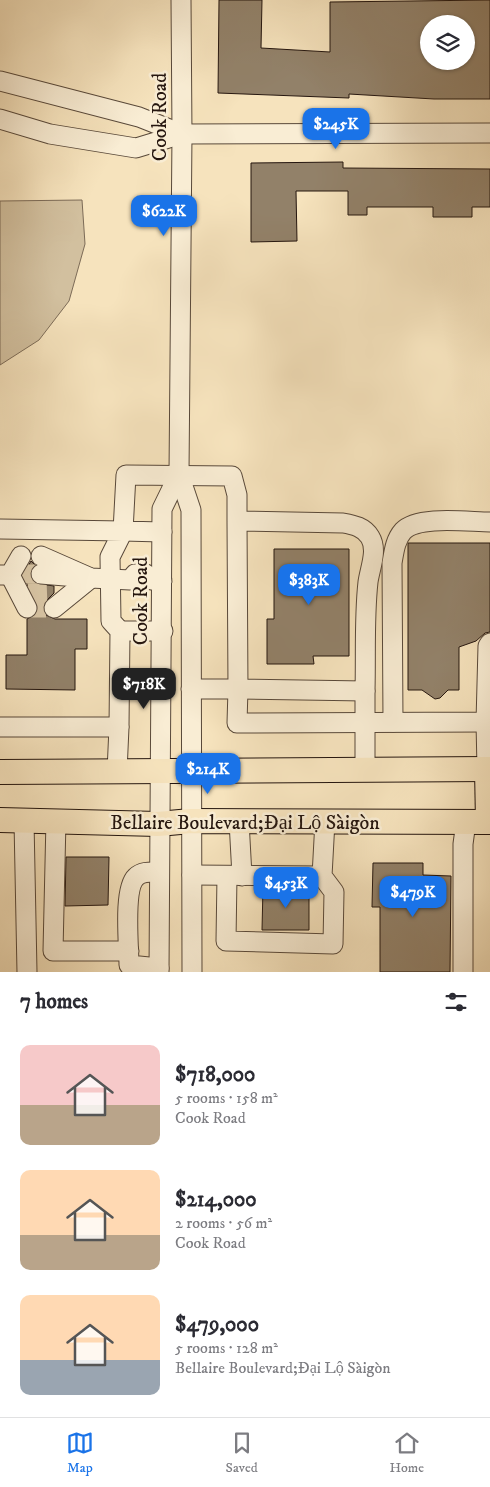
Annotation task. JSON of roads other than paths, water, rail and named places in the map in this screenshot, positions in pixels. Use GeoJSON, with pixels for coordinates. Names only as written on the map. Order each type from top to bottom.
{"type":"FeatureCollection","features":[{"type":"Feature","properties":{"kind":"main road"},"geometry":{"type":"LineString","coordinates":[[0,772],[488,769],[477,827]]}},
{"type":"Feature","properties":{"kind":"main road","name":"Bellaire Boulevard;Đại Lộ Sàigòn"},"geometry":{"type":"LineString","coordinates":[[0,820],[158,824],[191,821],[325,821],[477,827]]}},
{"type":"Feature","properties":{"kind":"street","name":"Cook Road"},"geometry":{"type":"LineString","coordinates":[[181,0],[182,134],[179,474],[191,510],[192,972]]}},
{"type":"Feature","properties":{"kind":"street"},"geometry":{"type":"LineString","coordinates":[[0,81],[138,117],[182,134]]}},
{"type":"Feature","properties":{"kind":"street"},"geometry":{"type":"LineString","coordinates":[[0,119],[50,134],[136,148],[182,134],[490,133]]}},
{"type":"Feature","properties":{"kind":"street","name":"Cook Road"},"geometry":{"type":"LineString","coordinates":[[159,970],[158,824],[163,631],[157,580],[162,532],[162,509],[179,474]]}},
{"type":"Feature","properties":{"kind":"street"},"geometry":{"type":"LineString","coordinates":[[117,772],[120,631],[111,621],[110,557],[123,530],[126,475],[232,476],[237,495],[237,723],[488,722]]}},
{"type":"Feature","properties":{"kind":"street"},"geometry":{"type":"LineString","coordinates":[[237,521],[354,525],[364,530],[370,537],[373,548],[367,596],[365,770]]}},
{"type":"Feature","properties":{"kind":"street"},"geometry":{"type":"LineString","coordinates":[[393,722],[392,563],[396,544],[404,530],[420,522],[490,522]]}},
{"type":"Feature","properties":{"kind":"street"},"geometry":{"type":"LineString","coordinates":[[0,529],[162,532]]}},
{"type":"Feature","properties":{"kind":"street"},"geometry":{"type":"LineString","coordinates":[[41,565],[91,578],[130,580],[135,574],[146,574],[157,580]]}},
{"type":"Feature","properties":{"kind":"street"},"geometry":{"type":"LineString","coordinates":[[13,570],[28,600]]}},
{"type":"Feature","properties":{"kind":"street"},"geometry":{"type":"LineString","coordinates":[[54,600],[91,578]]}},
{"type":"Feature","properties":{"kind":"street"},"geometry":{"type":"LineString","coordinates":[[120,631],[163,631]]}},
{"type":"Feature","properties":{"kind":"street"},"geometry":{"type":"LineString","coordinates":[[488,769],[488,646],[490,644]]}},
{"type":"Feature","properties":{"kind":"street"},"geometry":{"type":"LineString","coordinates":[[191,689],[365,691]]}},
{"type":"Feature","properties":{"kind":"street"},"geometry":{"type":"LineString","coordinates":[[0,727],[119,727]]}},
{"type":"Feature","properties":{"kind":"street"},"geometry":{"type":"LineString","coordinates":[[24,820],[27,972]]}},
{"type":"Feature","properties":{"kind":"street"},"geometry":{"type":"LineString","coordinates":[[56,820],[53,951],[129,951]]}},
{"type":"Feature","properties":{"kind":"street"},"geometry":{"type":"LineString","coordinates":[[239,821],[226,941],[333,944],[334,892],[322,876],[325,821]]}},
{"type":"Feature","properties":{"kind":"street"},"geometry":{"type":"LineString","coordinates":[[463,972],[477,827]]}},
{"type":"Feature","properties":{"kind":"street"},"geometry":{"type":"LineString","coordinates":[[158,872],[144,872],[136,876],[128,891],[129,965],[159,970]]}},
{"type":"Feature","properties":{"kind":"street"},"geometry":{"type":"LineString","coordinates":[[192,875],[322,876]]}},
{"type":"Feature","properties":{"kind":"tunnel"},"geometry":{"type":"LineString","coordinates":[[21,574],[41,574]]}},
{"type":"Feature","properties":{"kind":"tunnel"},"geometry":{"type":"LineString","coordinates":[[28,593],[54,592]]}},
{"type":"Feature","properties":{"kind":"tunnel"},"geometry":{"type":"LineString","coordinates":[[27,608],[54,608]]}}]}
